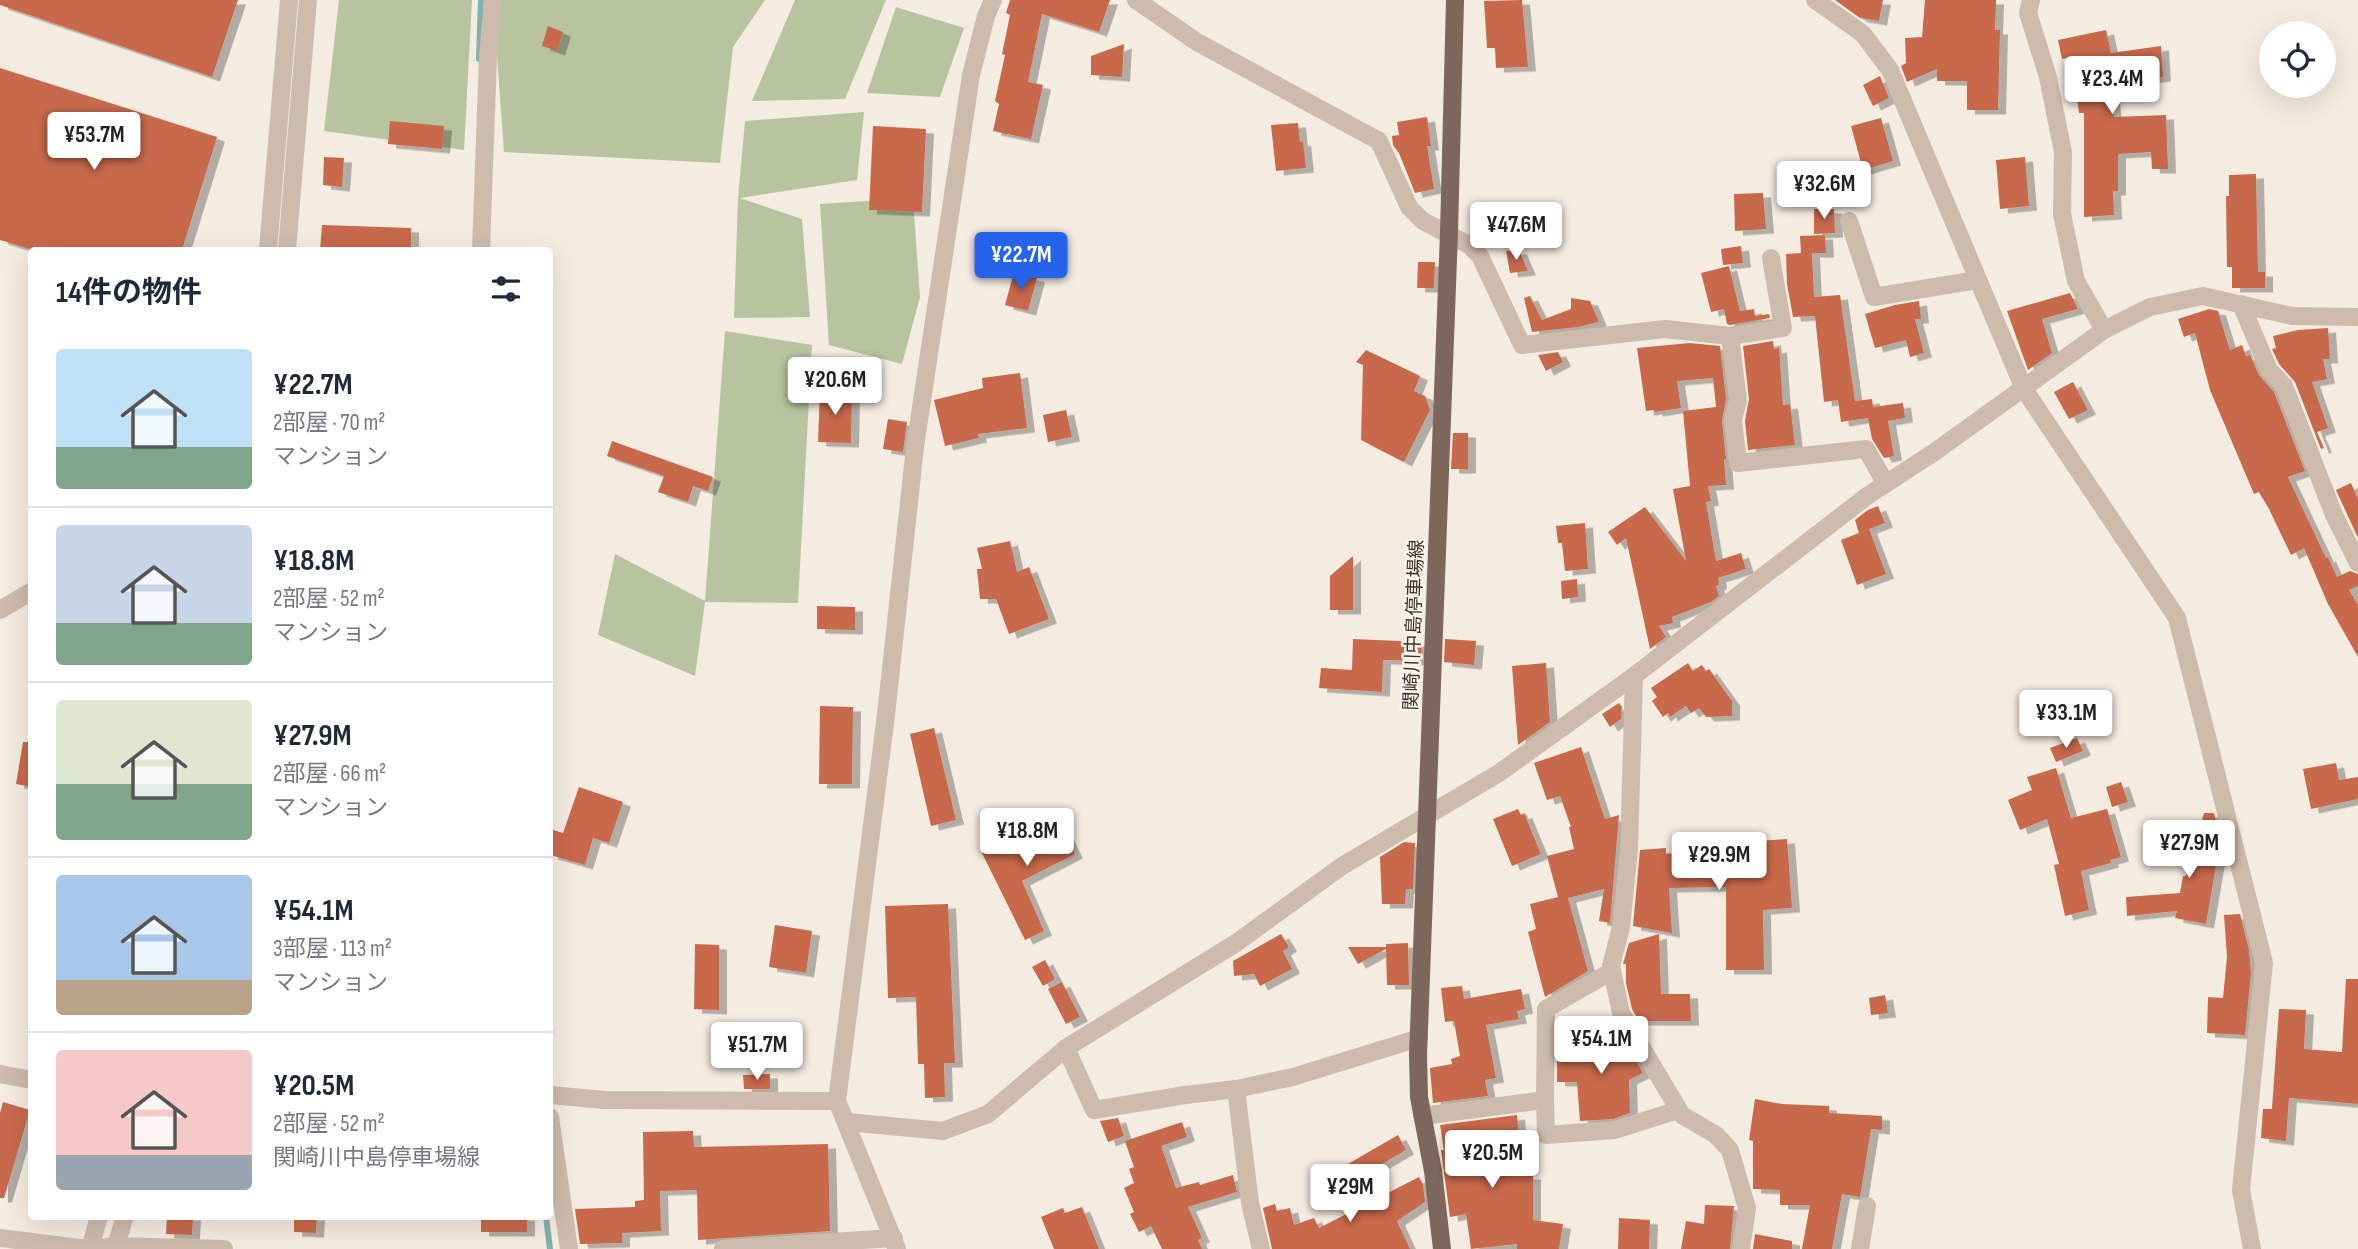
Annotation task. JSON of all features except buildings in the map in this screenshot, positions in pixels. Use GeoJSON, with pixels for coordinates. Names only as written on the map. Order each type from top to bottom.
{"type":"FeatureCollection","features":[{"type":"Feature","properties":{"kind":"main road","name":"関崎川中島停車場線"},"geometry":{"type":"LineString","coordinates":[[1442,1249],[1433,1171],[1419,1097],[1419,1038],[1455,0]]}},
{"type":"Feature","properties":{"kind":"street"},"geometry":{"type":"LineString","coordinates":[[268,247],[289,0]]}},
{"type":"Feature","properties":{"kind":"street"},"geometry":{"type":"LineString","coordinates":[[287,247],[308,0]]}},
{"type":"Feature","properties":{"kind":"street"},"geometry":{"type":"LineString","coordinates":[[481,247],[488,56],[493,0]]}},
{"type":"Feature","properties":{"kind":"street"},"geometry":{"type":"LineString","coordinates":[[723,1249],[895,1244],[837,1101],[886,715],[915,447],[971,75],[986,16],[993,0]]}},
{"type":"Feature","properties":{"kind":"street"},"geometry":{"type":"LineString","coordinates":[[1136,0],[1197,42],[1379,141],[1409,207],[1423,221],[1469,245],[1480,256],[1522,345],[1665,329],[1730,335],[1783,328],[1771,258]]}},
{"type":"Feature","properties":{"kind":"street"},"geometry":{"type":"LineString","coordinates":[[1815,0],[1863,33],[1890,70],[2024,389],[2177,618],[2263,963],[2241,1190],[2252,1249]]}},
{"type":"Feature","properties":{"kind":"street"},"geometry":{"type":"LineString","coordinates":[[2031,0],[2028,13],[2048,77],[2063,152],[2062,214],[2076,281],[2104,330]]}},
{"type":"Feature","properties":{"kind":"street"},"geometry":{"type":"LineString","coordinates":[[1849,221],[1874,297],[1977,280]]}},
{"type":"Feature","properties":{"kind":"street"},"geometry":{"type":"LineString","coordinates":[[847,1122],[943,1131],[988,1114],[1066,1048],[1236,943],[1342,866],[1499,773],[1634,676],[1886,484],[2104,330],[2150,307],[2203,296],[2292,316],[2358,317]]}},
{"type":"Feature","properties":{"kind":"street"},"geometry":{"type":"LineString","coordinates":[[2241,304],[2269,370],[2284,386],[2334,515],[2358,563]]}},
{"type":"Feature","properties":{"kind":"street"},"geometry":{"type":"LineString","coordinates":[[1730,335],[1738,400],[1733,420],[1738,463],[1866,449],[1886,484]]}},
{"type":"Feature","properties":{"kind":"street"},"geometry":{"type":"LineString","coordinates":[[0,610],[28,593]]}},
{"type":"Feature","properties":{"kind":"street"},"geometry":{"type":"LineString","coordinates":[[1634,676],[1629,850],[1621,927],[1611,966],[1621,1013],[1678,1110],[1716,1135],[1730,1150],[1746,1208],[1741,1249]]}},
{"type":"Feature","properties":{"kind":"street"},"geometry":{"type":"LineString","coordinates":[[1612,971],[1546,1009],[1546,1135],[1615,1130],[1678,1110]]}},
{"type":"Feature","properties":{"kind":"street"},"geometry":{"type":"LineString","coordinates":[[1066,1048],[1094,1110],[1236,1089],[1293,1077],[1419,1038]]}},
{"type":"Feature","properties":{"kind":"street"},"geometry":{"type":"LineString","coordinates":[[0,1074],[28,1079]]}},
{"type":"Feature","properties":{"kind":"street"},"geometry":{"type":"LineString","coordinates":[[1236,1089],[1250,1203],[1261,1249]]}},
{"type":"Feature","properties":{"kind":"street"},"geometry":{"type":"LineString","coordinates":[[553,1095],[604,1100],[837,1101]]}},
{"type":"Feature","properties":{"kind":"street"},"geometry":{"type":"LineString","coordinates":[[1422,1116],[1545,1100]]}},
{"type":"Feature","properties":{"kind":"street"},"geometry":{"type":"LineString","coordinates":[[553,1138],[569,1249]]}},
{"type":"Feature","properties":{"kind":"street"},"geometry":{"type":"LineString","coordinates":[[1860,1249],[1867,1206]]}},
{"type":"Feature","properties":{"kind":"street"},"geometry":{"type":"LineString","coordinates":[[90,1249],[98,1220]]}},
{"type":"Feature","properties":{"kind":"street"},"geometry":{"type":"LineString","coordinates":[[116,1247],[124,1220]]}},
{"type":"Feature","properties":{"kind":"street"},"geometry":{"type":"LineString","coordinates":[[0,1238],[90,1249],[224,1249]]}},
{"type":"Feature","properties":{"kind":"green space"},"geometry":{"type":"Polygon","coordinates":[[[339,0],[472,0],[464,150],[324,131],[339,0]]]}},
{"type":"Feature","properties":{"kind":"green space"},"geometry":{"type":"Polygon","coordinates":[[[493,0],[765,0],[733,47],[720,163],[504,152],[493,0]]]}},
{"type":"Feature","properties":{"kind":"green space"},"geometry":{"type":"Polygon","coordinates":[[[795,0],[886,0],[845,99],[752,101],[795,0]]]}},
{"type":"Feature","properties":{"kind":"green space"},"geometry":{"type":"Polygon","coordinates":[[[896,7],[964,28],[940,97],[867,93],[896,7]]]}},
{"type":"Feature","properties":{"kind":"green space"},"geometry":{"type":"Polygon","coordinates":[[[864,112],[857,180],[740,198],[802,219],[810,317],[734,318],[738,198],[745,121],[864,112]]]}},
{"type":"Feature","properties":{"kind":"green space"},"geometry":{"type":"Polygon","coordinates":[[[913,198],[920,297],[902,364],[829,345],[820,204],[913,198]]]}},
{"type":"Feature","properties":{"kind":"green space"},"geometry":{"type":"Polygon","coordinates":[[[725,331],[812,345],[798,603],[705,602],[695,676],[598,635],[615,554],[705,601],[725,331]]]}},
{"type":"Feature","properties":{"kind":"waterway"},"geometry":{"type":"LineString","coordinates":[[479,59],[481,0]]}},
{"type":"Feature","properties":{"kind":"waterway"},"geometry":{"type":"LineString","coordinates":[[546,1220],[550,1249]]}}]}
